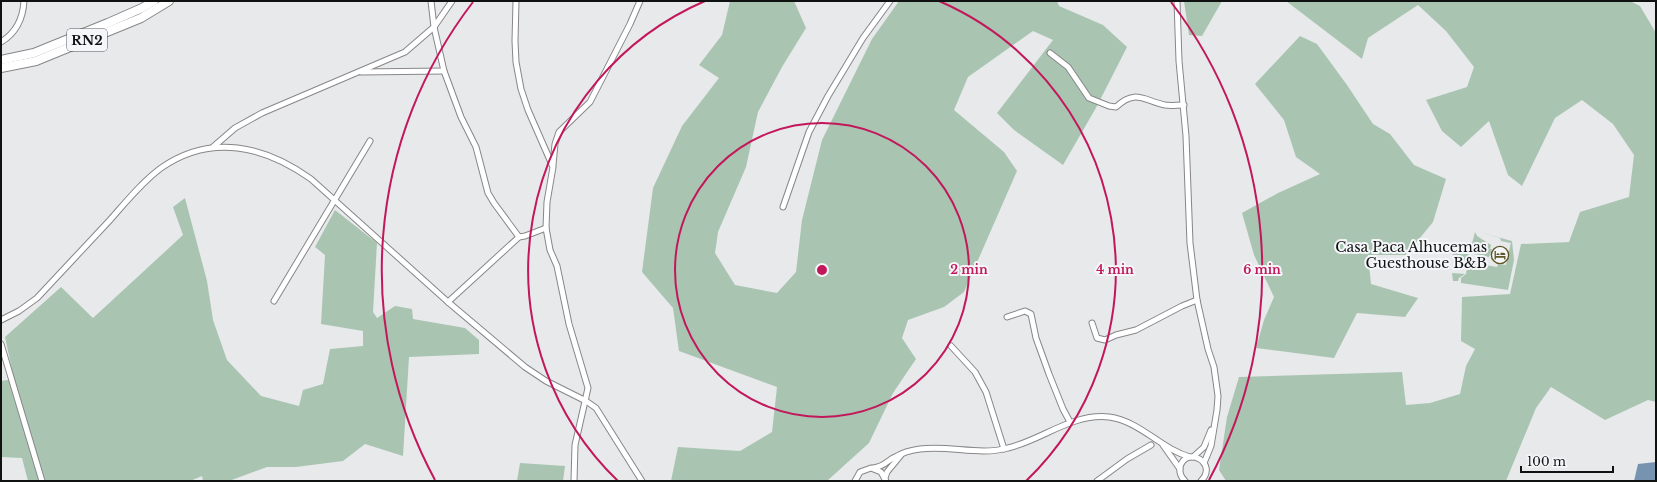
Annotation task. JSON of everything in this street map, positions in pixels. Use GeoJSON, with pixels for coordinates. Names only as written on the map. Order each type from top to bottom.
{"type":"FeatureCollection","features":[{"type":"Feature","properties":{"kind":"highway","name":"RN2"},"geometry":{"type":"LineString","coordinates":[[1,60],[34,53],[108,23],[154,1]]}},
{"type":"Feature","properties":{"kind":"highway","name":"RN2"},"geometry":{"type":"LineString","coordinates":[[1,68],[16,66],[43,58],[141,18],[169,1]]}},
{"type":"Feature","properties":{"kind":"street"},"geometry":{"type":"LineString","coordinates":[[1,42],[8,38],[16,28],[24,9],[24,1]]}},
{"type":"Feature","properties":{"kind":"street"},"geometry":{"type":"LineString","coordinates":[[431,1],[434,27],[444,71],[461,117],[476,147],[488,193],[519,237]]}},
{"type":"Feature","properties":{"kind":"street"},"geometry":{"type":"LineString","coordinates":[[213,147],[235,128],[262,113],[405,52],[434,27],[452,1]]}},
{"type":"Feature","properties":{"kind":"street"},"geometry":{"type":"LineString","coordinates":[[516,1],[515,48],[521,89],[528,110],[553,167]]}},
{"type":"Feature","properties":{"kind":"street"},"geometry":{"type":"LineString","coordinates":[[574,481],[575,445],[588,388],[569,324],[557,266],[550,250],[546,228],[547,202],[555,144],[559,132],[590,102],[640,1]]}},
{"type":"Feature","properties":{"kind":"street"},"geometry":{"type":"LineString","coordinates":[[783,207],[809,132],[828,96],[863,38],[890,1]]}},
{"type":"Feature","properties":{"kind":"street"},"geometry":{"type":"LineString","coordinates":[[1177,1],[1179,61],[1186,136],[1190,243],[1197,300],[1217,384],[1217,410],[1211,446],[1204,463],[1206,473],[1201,481]]}},
{"type":"Feature","properties":{"kind":"street"},"geometry":{"type":"LineString","coordinates":[[1050,53],[1068,67],[1079,82],[1085,95],[1096,101],[1116,107],[1127,98],[1137,97],[1166,105],[1184,105]]}},
{"type":"Feature","properties":{"kind":"street"},"geometry":{"type":"LineString","coordinates":[[356,72],[444,71]]}},
{"type":"Feature","properties":{"kind":"street"},"geometry":{"type":"LineString","coordinates":[[274,301],[370,141]]}},
{"type":"Feature","properties":{"kind":"street"},"geometry":{"type":"LineString","coordinates":[[1,320],[19,311],[37,298],[142,185],[162,168],[190,153],[213,147],[238,148],[267,154],[292,165],[311,179],[448,302],[525,367],[546,381],[586,401],[596,408],[642,481]]}},
{"type":"Feature","properties":{"kind":"street"},"geometry":{"type":"LineString","coordinates":[[448,302],[519,237],[546,228]]}},
{"type":"Feature","properties":{"kind":"street"},"geometry":{"type":"LineString","coordinates":[[1092,323],[1097,338],[1105,340],[1116,335],[1136,330],[1182,306],[1197,300]]}},
{"type":"Feature","properties":{"kind":"street"},"geometry":{"type":"LineString","coordinates":[[1007,317],[1025,311],[1031,314],[1036,338],[1049,374],[1063,409],[1070,422]]}},
{"type":"Feature","properties":{"kind":"street"},"geometry":{"type":"LineString","coordinates":[[1,344],[42,481]]}},
{"type":"Feature","properties":{"kind":"street"},"geometry":{"type":"LineString","coordinates":[[951,346],[974,372],[986,392],[1004,449]]}},
{"type":"Feature","properties":{"kind":"street"},"geometry":{"type":"LineString","coordinates":[[855,481],[862,470],[885,465],[896,456],[913,450],[931,448],[988,452],[1016,446],[1070,422],[1083,418],[1097,417],[1123,420],[1163,444],[1200,459],[1204,463]]}},
{"type":"Feature","properties":{"kind":"street"},"geometry":{"type":"LineString","coordinates":[[1180,469],[1184,460],[1192,457],[1204,447],[1214,424]]}},
{"type":"Feature","properties":{"kind":"street"},"geometry":{"type":"LineString","coordinates":[[1096,481],[1151,444]]}},
{"type":"Feature","properties":{"kind":"street"},"geometry":{"type":"LineString","coordinates":[[1163,444],[1180,469],[1181,476],[1185,481]]}},
{"type":"Feature","properties":{"kind":"street"},"geometry":{"type":"LineString","coordinates":[[886,479],[887,472],[901,455]]}},
{"type":"Feature","properties":{"kind":"street"},"geometry":{"type":"LineString","coordinates":[[873,468],[881,472],[886,479]]}},
{"type":"Feature","properties":{"kind":"green space"},"geometry":{"type":"Polygon","coordinates":[[[730,1],[794,1],[806,28],[782,67],[758,112],[746,167],[718,232],[715,253],[735,285],[777,293],[796,272],[802,220],[822,140],[872,39],[899,1],[1057,1],[1059,6],[1103,25],[1127,47],[1097,106],[1063,165],[1014,130],[997,113],[1053,40],[1033,31],[968,77],[954,110],[1004,152],[1017,171],[964,292],[944,307],[908,320],[902,338],[916,359],[893,393],[869,443],[827,481],[671,481],[678,447],[740,451],[772,432],[777,387],[679,351],[673,308],[642,272],[653,188],[682,126],[719,78],[699,65],[722,35],[730,1]]]}},
{"type":"Feature","properties":{"kind":"green space"},"geometry":{"type":"Polygon","coordinates":[[[1184,1],[1222,1],[1202,36],[1189,35],[1184,1]]]}},
{"type":"Feature","properties":{"kind":"green space"},"geometry":{"type":"Polygon","coordinates":[[[1286,1],[1630,1],[1640,6],[1656,33],[1656,402],[1648,400],[1605,420],[1551,387],[1536,408],[1506,481],[1226,481],[1219,470],[1227,417],[1239,377],[1402,372],[1406,405],[1430,403],[1460,394],[1466,366],[1475,349],[1461,341],[1462,297],[1510,294],[1521,244],[1569,242],[1580,212],[1629,197],[1634,155],[1613,124],[1582,100],[1555,118],[1522,186],[1508,175],[1489,121],[1461,147],[1442,131],[1426,100],[1467,87],[1474,67],[1446,31],[1418,5],[1368,38],[1362,59],[1286,1]]]}},
{"type":"Feature","properties":{"kind":"green space"},"geometry":{"type":"Polygon","coordinates":[[[1300,36],[1317,44],[1373,124],[1390,134],[1414,165],[1446,179],[1433,222],[1406,255],[1368,255],[1371,284],[1418,298],[1405,317],[1357,313],[1334,358],[1256,348],[1264,320],[1274,297],[1254,255],[1242,213],[1278,193],[1320,174],[1296,157],[1284,120],[1255,84],[1300,36]]]}},
{"type":"Feature","properties":{"kind":"green space"},"geometry":{"type":"Polygon","coordinates":[[[185,198],[207,281],[213,320],[227,360],[261,396],[299,406],[303,390],[323,384],[330,349],[363,346],[363,331],[321,324],[325,255],[315,247],[335,210],[377,243],[373,312],[377,318],[395,306],[412,309],[413,319],[465,328],[479,340],[479,354],[409,357],[403,456],[365,444],[343,461],[296,467],[267,467],[229,481],[203,481],[202,476],[190,481],[28,481],[22,458],[1,457],[1,381],[14,379],[5,337],[61,287],[93,318],[183,235],[173,207],[185,198]]]}},
{"type":"Feature","properties":{"kind":"green space"},"geometry":{"type":"Polygon","coordinates":[[[1475,232],[1477,236],[1491,245],[1490,249],[1492,249],[1489,257],[1469,253],[1467,261],[1453,256],[1452,250],[1470,251],[1475,232]]]}},
{"type":"Feature","properties":{"kind":"green space"},"geometry":{"type":"Polygon","coordinates":[[[1479,232],[1512,241],[1514,260],[1508,290],[1461,283],[1461,278],[1466,274],[1468,262],[1497,267],[1498,264],[1506,265],[1511,242],[1501,241],[1500,238],[1479,232]]]}},
{"type":"Feature","properties":{"kind":"green space"},"geometry":{"type":"Polygon","coordinates":[[[1452,273],[1465,274],[1459,278],[1458,281],[1453,281],[1452,273]]]}},
{"type":"Feature","properties":{"kind":"green space"},"geometry":{"type":"Polygon","coordinates":[[[520,463],[565,466],[563,481],[517,481],[520,463]]]}},
{"type":"Feature","properties":{"kind":"water"},"geometry":{"type":"Polygon","coordinates":[[[1656,462],[1656,481],[1634,481],[1638,464],[1656,462]]]}},
{"type":"Feature","properties":{"kind":"place","name":"Casa Paca Alhucemas Guesthouse B&B"},"geometry":{"type":"Point","coordinates":[1500,255]}}]}
